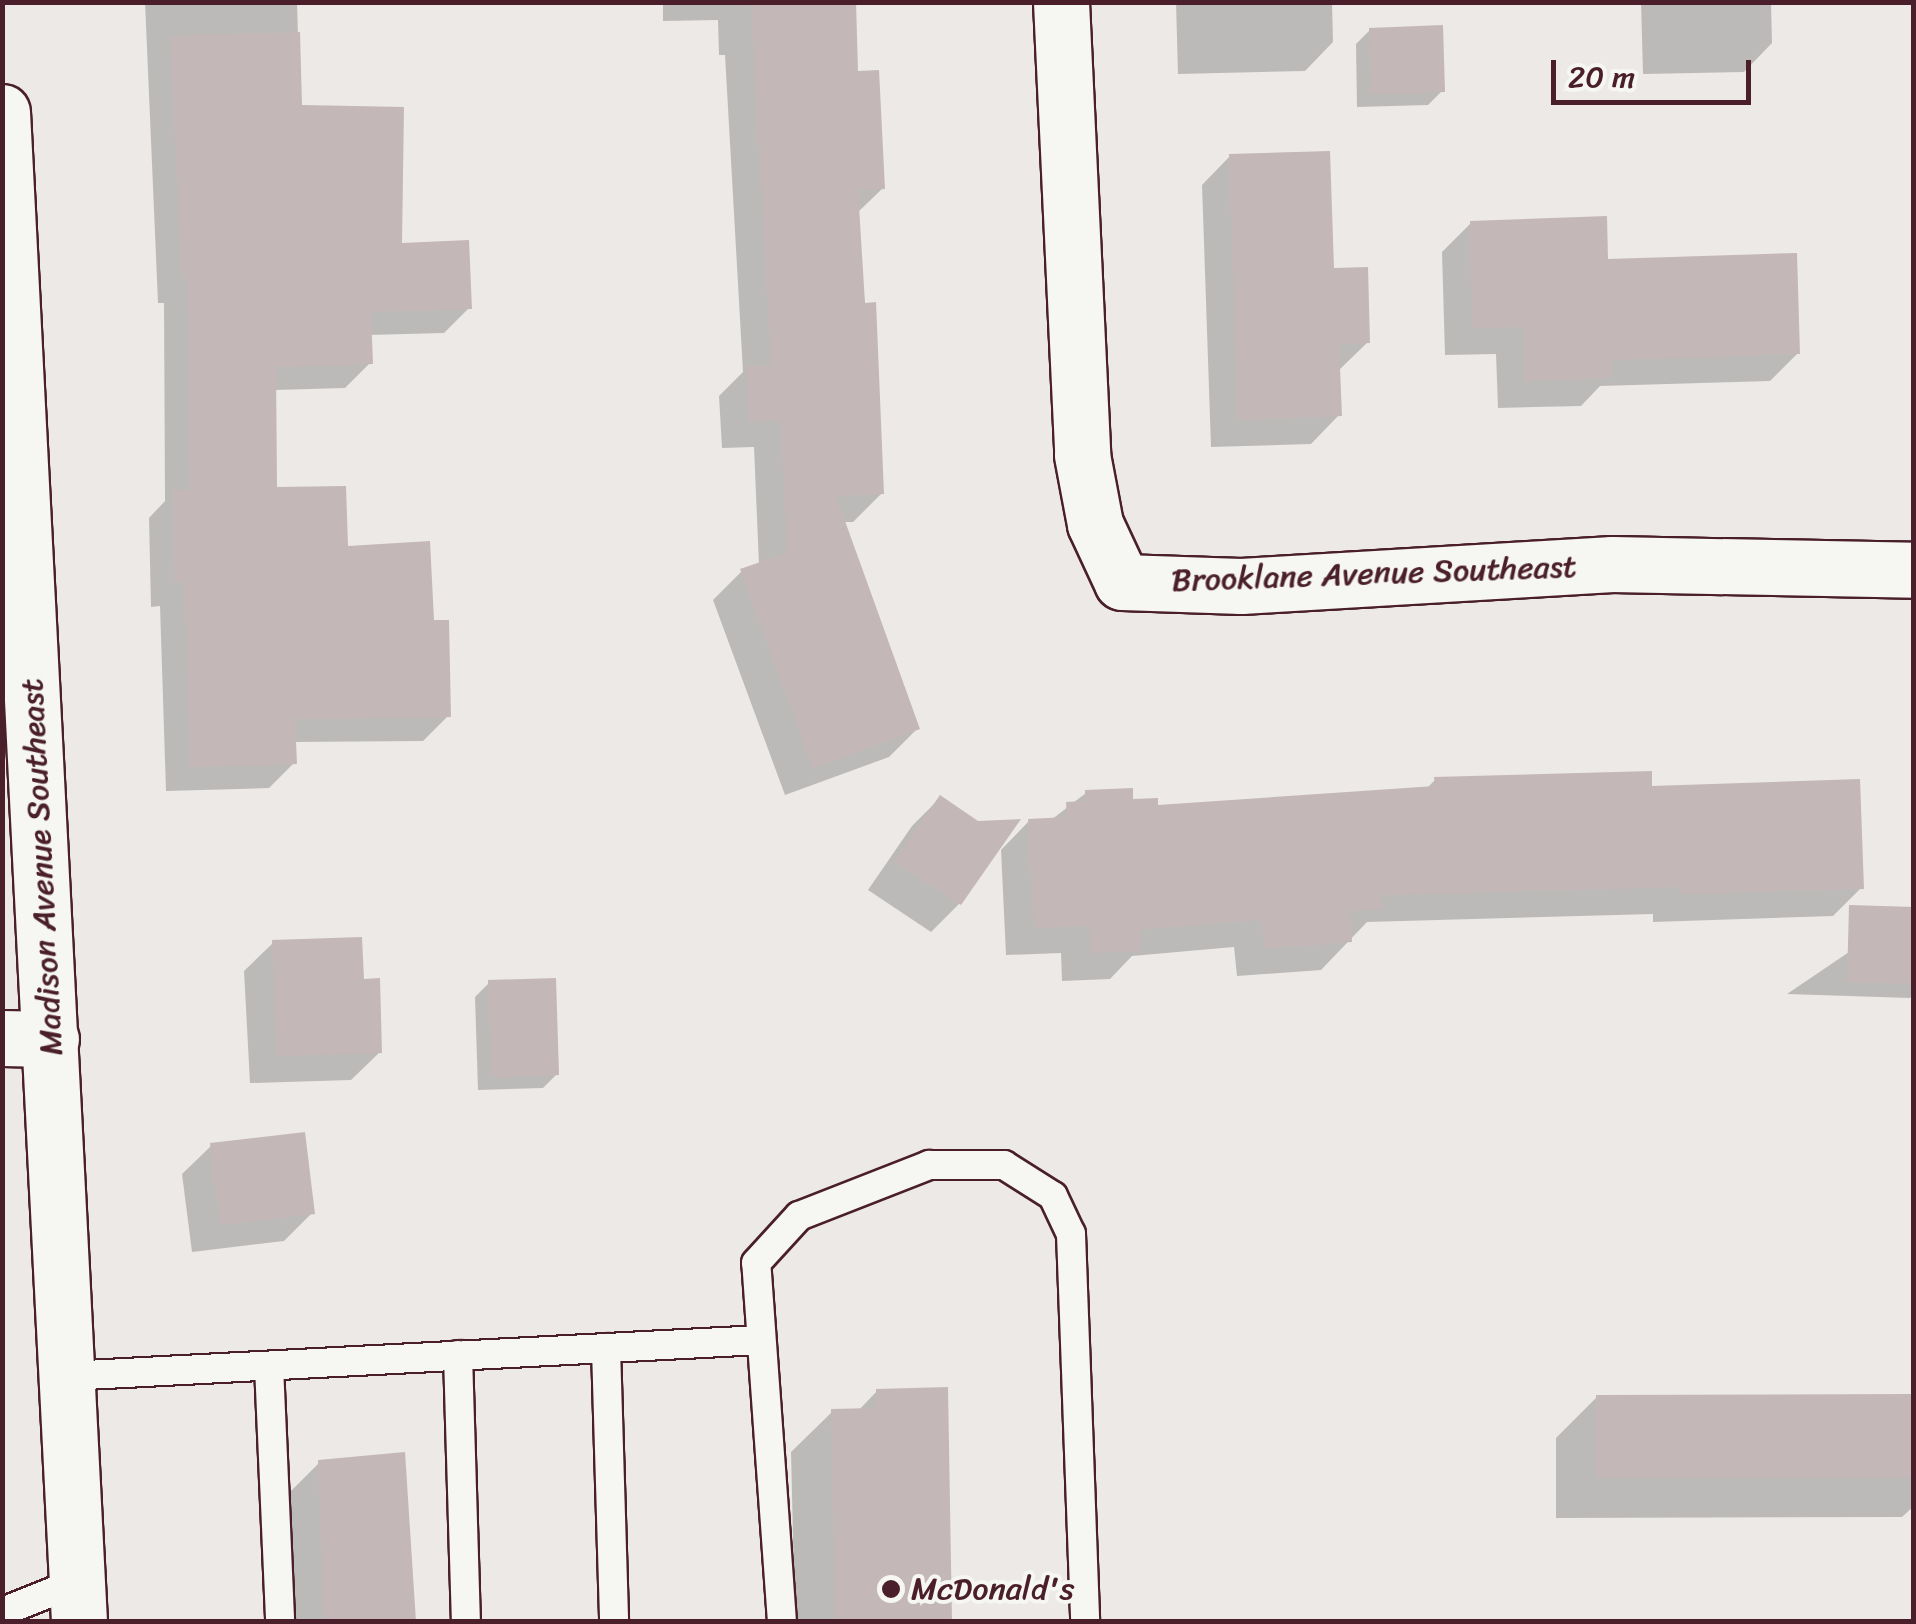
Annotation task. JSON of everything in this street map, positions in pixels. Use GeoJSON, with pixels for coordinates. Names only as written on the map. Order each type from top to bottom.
{"type":"FeatureCollection","features":[{"type":"Feature","properties":{"kind":"street","name":"Brooklane Avenue Southeast"},"geometry":{"type":"LineString","coordinates":[[1061,2],[1082,456],[1095,524],[1122,582],[1241,586],[1612,564],[1914,570]]}},
{"type":"Feature","properties":{"kind":"street","name":"Madison Avenue Southeast"},"geometry":{"type":"LineString","coordinates":[[2,112],[27,1039],[67,1376],[78,1602]]}},
{"type":"Feature","properties":{"kind":"lane"},"geometry":{"type":"LineString","coordinates":[[782,1622],[756,1263],[799,1216],[929,1164],[1004,1164],[1054,1196],[1071,1234],[1085,1622]]}},
{"type":"Feature","properties":{"kind":"lane"},"geometry":{"type":"LineString","coordinates":[[67,1376],[761,1340]]}},
{"type":"Feature","properties":{"kind":"lane"},"geometry":{"type":"LineString","coordinates":[[606,1348],[614,1622]]}},
{"type":"Feature","properties":{"kind":"lane"},"geometry":{"type":"LineString","coordinates":[[458,1356],[466,1622]]}},
{"type":"Feature","properties":{"kind":"lane"},"geometry":{"type":"LineString","coordinates":[[269,1366],[280,1622]]}},
{"type":"Feature","properties":{"kind":"lane"},"geometry":{"type":"LineString","coordinates":[[2,1612],[78,1602]]}},
{"type":"Feature","properties":{"kind":"building"},"geometry":{"type":"Polygon","coordinates":[[[751,2],[856,2],[858,71],[879,70],[885,189],[858,190],[865,303],[876,302],[884,494],[836,496],[920,729],[813,768],[740,569],[787,553],[781,420],[749,421],[746,365],[771,365],[751,2]]]}},
{"type":"Feature","properties":{"kind":"building"},"geometry":{"type":"Polygon","coordinates":[[[1443,25],[1445,92],[1370,94],[1369,28],[1443,25]]]}},
{"type":"Feature","properties":{"kind":"building"},"geometry":{"type":"Polygon","coordinates":[[[300,32],[302,105],[404,107],[402,243],[469,240],[472,309],[371,312],[373,364],[276,367],[277,487],[346,486],[348,546],[430,541],[434,620],[449,620],[451,717],[295,719],[297,764],[190,767],[184,582],[175,583],[173,490],[189,490],[188,279],[182,279],[170,36],[300,32]]]}},
{"type":"Feature","properties":{"kind":"building"},"geometry":{"type":"Polygon","coordinates":[[[1330,151],[1334,268],[1368,267],[1370,343],[1339,344],[1342,416],[1238,420],[1229,154],[1330,151]]]}},
{"type":"Feature","properties":{"kind":"building"},"geometry":{"type":"Polygon","coordinates":[[[1607,216],[1608,259],[1797,253],[1800,354],[1611,360],[1612,378],[1525,381],[1524,327],[1472,328],[1470,221],[1607,216]]]}},
{"type":"Feature","properties":{"kind":"building"},"geometry":{"type":"Polygon","coordinates":[[[1652,771],[1652,786],[1860,779],[1864,889],[1681,894],[1680,887],[1382,895],[1383,909],[1350,911],[1352,942],[1264,949],[1262,920],[1140,930],[1140,951],[1090,953],[1089,926],[1034,928],[1028,819],[1067,817],[1066,802],[1085,801],[1085,790],[1133,788],[1133,799],[1158,798],[1158,805],[1435,786],[1434,777],[1652,771]]]}},
{"type":"Feature","properties":{"kind":"building"},"geometry":{"type":"Polygon","coordinates":[[[940,795],[978,821],[1021,819],[961,905],[894,861],[940,795]]]}},
{"type":"Feature","properties":{"kind":"building"},"geometry":{"type":"Polygon","coordinates":[[[1849,905],[1914,907],[1914,984],[1847,982],[1849,905]]]}},
{"type":"Feature","properties":{"kind":"building"},"geometry":{"type":"Polygon","coordinates":[[[362,937],[364,979],[380,978],[382,1053],[277,1056],[272,940],[362,937]]]}},
{"type":"Feature","properties":{"kind":"building"},"geometry":{"type":"Polygon","coordinates":[[[556,978],[559,1075],[491,1077],[488,980],[556,978]]]}},
{"type":"Feature","properties":{"kind":"building"},"geometry":{"type":"Polygon","coordinates":[[[305,1132],[315,1214],[220,1225],[210,1143],[305,1132]]]}},
{"type":"Feature","properties":{"kind":"building"},"geometry":{"type":"Polygon","coordinates":[[[948,1387],[952,1622],[835,1622],[831,1409],[876,1408],[876,1389],[948,1387]]]}},
{"type":"Feature","properties":{"kind":"building"},"geometry":{"type":"Polygon","coordinates":[[[1914,1394],[1914,1477],[1596,1478],[1596,1395],[1914,1394]]]}},
{"type":"Feature","properties":{"kind":"building"},"geometry":{"type":"Polygon","coordinates":[[[405,1452],[416,1622],[324,1622],[318,1460],[405,1452]]]}},
{"type":"Feature","properties":{"kind":"place","name":"McDonald's"},"geometry":{"type":"Point","coordinates":[891,1589]}}]}
